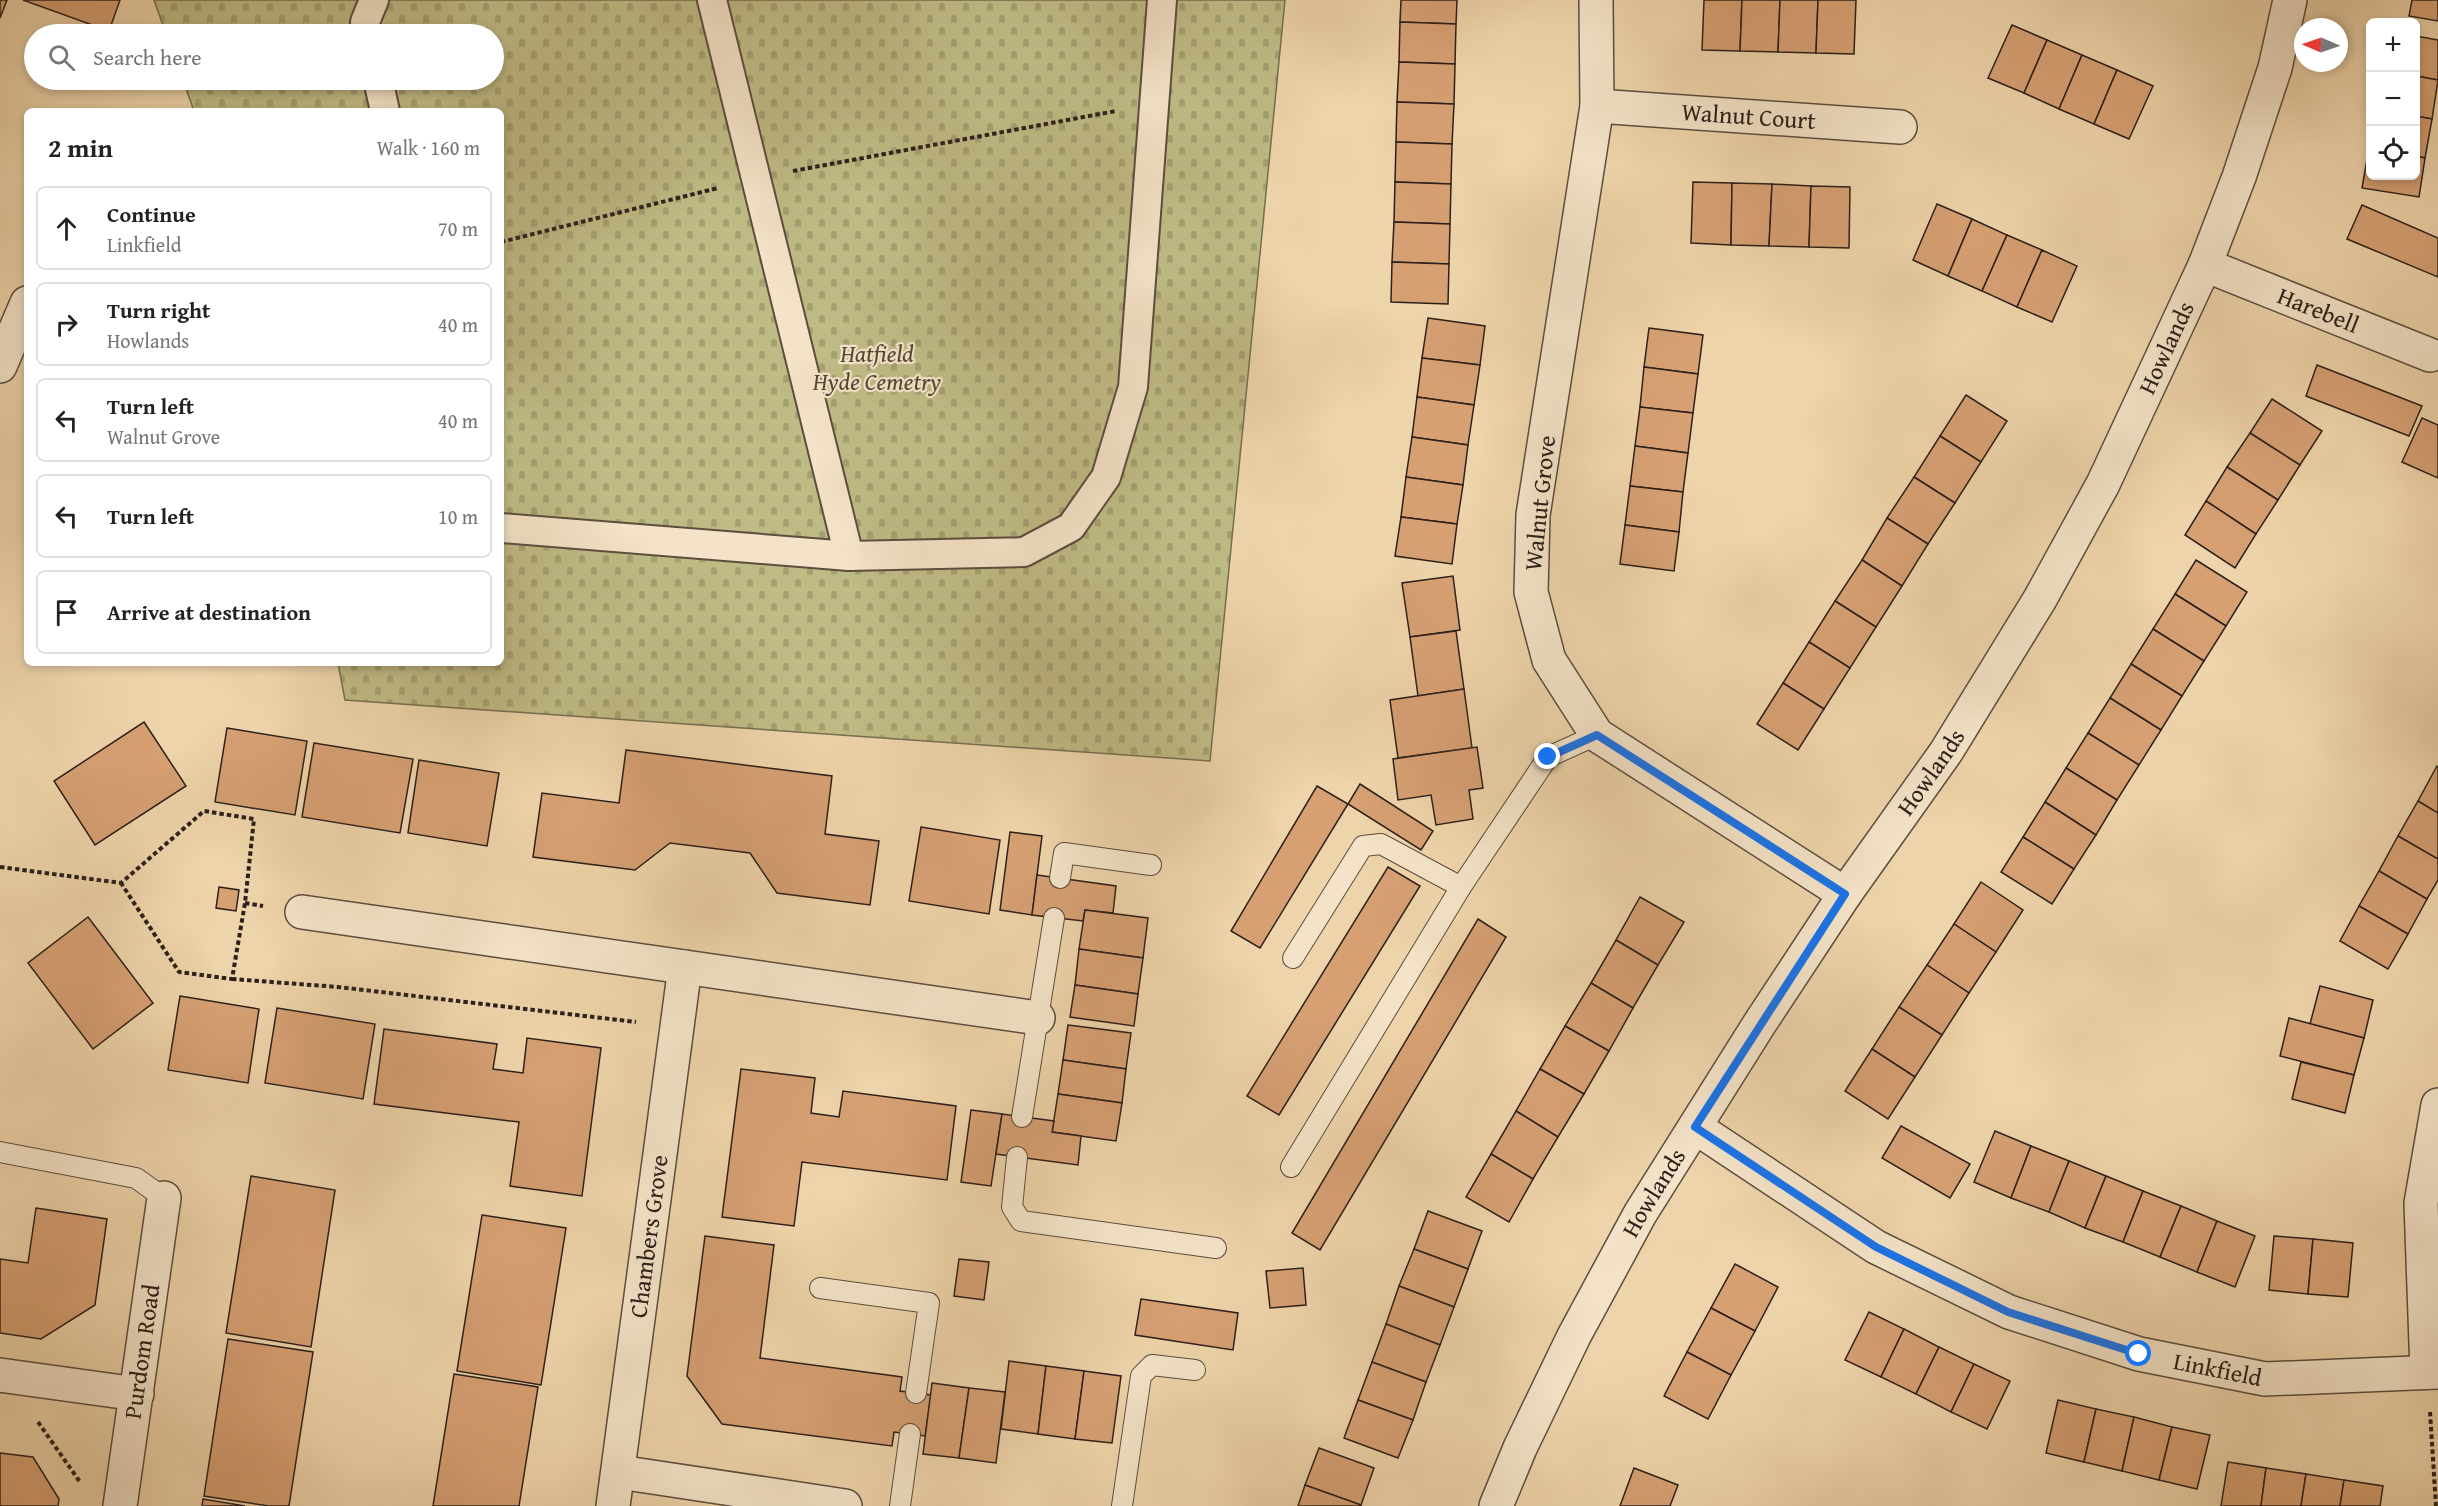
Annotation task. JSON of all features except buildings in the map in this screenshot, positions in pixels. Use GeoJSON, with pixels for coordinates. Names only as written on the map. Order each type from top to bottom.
{"type":"FeatureCollection","features":[{"type":"Feature","properties":{"kind":"street"},"geometry":{"type":"LineString","coordinates":[[364,24],[374,0]]}},
{"type":"Feature","properties":{"kind":"street"},"geometry":{"type":"LineString","coordinates":[[712,0],[849,556]]}},
{"type":"Feature","properties":{"kind":"street"},"geometry":{"type":"LineString","coordinates":[[504,528],[849,556],[1024,552],[1071,527],[1106,477],[1133,387],[1162,0]]}},
{"type":"Feature","properties":{"kind":"street","name":"Walnut Grove"},"geometry":{"type":"LineString","coordinates":[[1596,0],[1597,106],[1533,515],[1532,592],[1549,660],[1597,735],[1845,894]]}},
{"type":"Feature","properties":{"kind":"street","name":"Howlands"},"geometry":{"type":"LineString","coordinates":[[1496,1506],[1520,1448],[1574,1336],[1640,1214],[1845,894],[1946,752],[2040,599],[2103,484],[2205,265],[2239,177],[2275,68],[2290,0]]}},
{"type":"Feature","properties":{"kind":"street"},"geometry":{"type":"LineString","coordinates":[[380,90],[384,108]]}},
{"type":"Feature","properties":{"kind":"street","name":"Walnut Court"},"geometry":{"type":"LineString","coordinates":[[1597,106],[1900,127]]}},
{"type":"Feature","properties":{"kind":"street","name":"Harebell"},"geometry":{"type":"LineString","coordinates":[[2205,265],[2430,355]]}},
{"type":"Feature","properties":{"kind":"street"},"geometry":{"type":"LineString","coordinates":[[0,366],[24,310]]}},
{"type":"Feature","properties":{"kind":"street"},"geometry":{"type":"LineString","coordinates":[[302,912],[1038,1018]]}},
{"type":"Feature","properties":{"kind":"street","name":"Chambers Grove"},"geometry":{"type":"LineString","coordinates":[[613,1506],[686,967]]}},
{"type":"Feature","properties":{"kind":"street"},"geometry":{"type":"LineString","coordinates":[[2433,1372],[2421,1203],[2438,1105]]}},
{"type":"Feature","properties":{"kind":"street","name":"Linkfield"},"geometry":{"type":"LineString","coordinates":[[1695,1127],[1876,1247],[2008,1312],[2139,1354],[2265,1379],[2433,1372]]}},
{"type":"Feature","properties":{"kind":"street","name":"Purdom Road"},"geometry":{"type":"LineString","coordinates":[[120,1506],[164,1198]]}},
{"type":"Feature","properties":{"kind":"street"},"geometry":{"type":"LineString","coordinates":[[0,1376],[136,1394]]}},
{"type":"Feature","properties":{"kind":"street"},"geometry":{"type":"LineString","coordinates":[[619,1472],[846,1506]]}},
{"type":"Feature","properties":{"kind":"lane"},"geometry":{"type":"LineString","coordinates":[[1291,1167],[1461,886],[1548,757],[1597,735]]}},
{"type":"Feature","properties":{"kind":"lane"},"geometry":{"type":"LineString","coordinates":[[1293,958],[1363,846],[1381,844],[1461,886]]}},
{"type":"Feature","properties":{"kind":"lane"},"geometry":{"type":"LineString","coordinates":[[1060,878],[1064,853],[1151,865]]}},
{"type":"Feature","properties":{"kind":"lane"},"geometry":{"type":"LineString","coordinates":[[1022,1117],[1054,918]]}},
{"type":"Feature","properties":{"kind":"lane"},"geometry":{"type":"LineString","coordinates":[[0,1152],[136,1178],[164,1198]]}},
{"type":"Feature","properties":{"kind":"lane"},"geometry":{"type":"LineString","coordinates":[[1017,1156],[1012,1207],[1021,1221],[1216,1248]]}},
{"type":"Feature","properties":{"kind":"lane"},"geometry":{"type":"LineString","coordinates":[[820,1288],[929,1303],[916,1393]]}},
{"type":"Feature","properties":{"kind":"lane"},"geometry":{"type":"LineString","coordinates":[[1122,1506],[1141,1376],[1152,1365],[1195,1370]]}},
{"type":"Feature","properties":{"kind":"lane"},"geometry":{"type":"LineString","coordinates":[[900,1506],[910,1434]]}},
{"type":"Feature","properties":{"kind":"path"},"geometry":{"type":"LineString","coordinates":[[504,241],[756,178],[1155,104]]}},
{"type":"Feature","properties":{"kind":"path"},"geometry":{"type":"LineString","coordinates":[[0,867],[121,883],[204,811],[254,819],[245,903],[232,979]]}},
{"type":"Feature","properties":{"kind":"path"},"geometry":{"type":"LineString","coordinates":[[121,883],[179,972],[232,979],[338,987],[645,1023]]}},
{"type":"Feature","properties":{"kind":"path"},"geometry":{"type":"LineString","coordinates":[[2433,1372],[2436,1506]]}},
{"type":"Feature","properties":{"kind":"path"},"geometry":{"type":"LineString","coordinates":[[28,1420],[37,1421],[84,1487]]}},
{"type":"Feature","properties":{"kind":"green space","name":"Hatfield Hyde Cemetry"},"geometry":{"type":"Polygon","coordinates":[[[154,0],[1285,0],[1210,761],[345,700],[339,666],[504,666],[504,108],[193,108],[187,90],[504,90],[504,24],[162,24],[154,0]]]}},
{"type":"Feature","properties":{"kind":"route"},"geometry":{"type":"LineString","coordinates":[[1548,757],[1597,735],[1845,894],[1695,1127],[1876,1247],[2008,1312],[2139,1354]]}}]}
